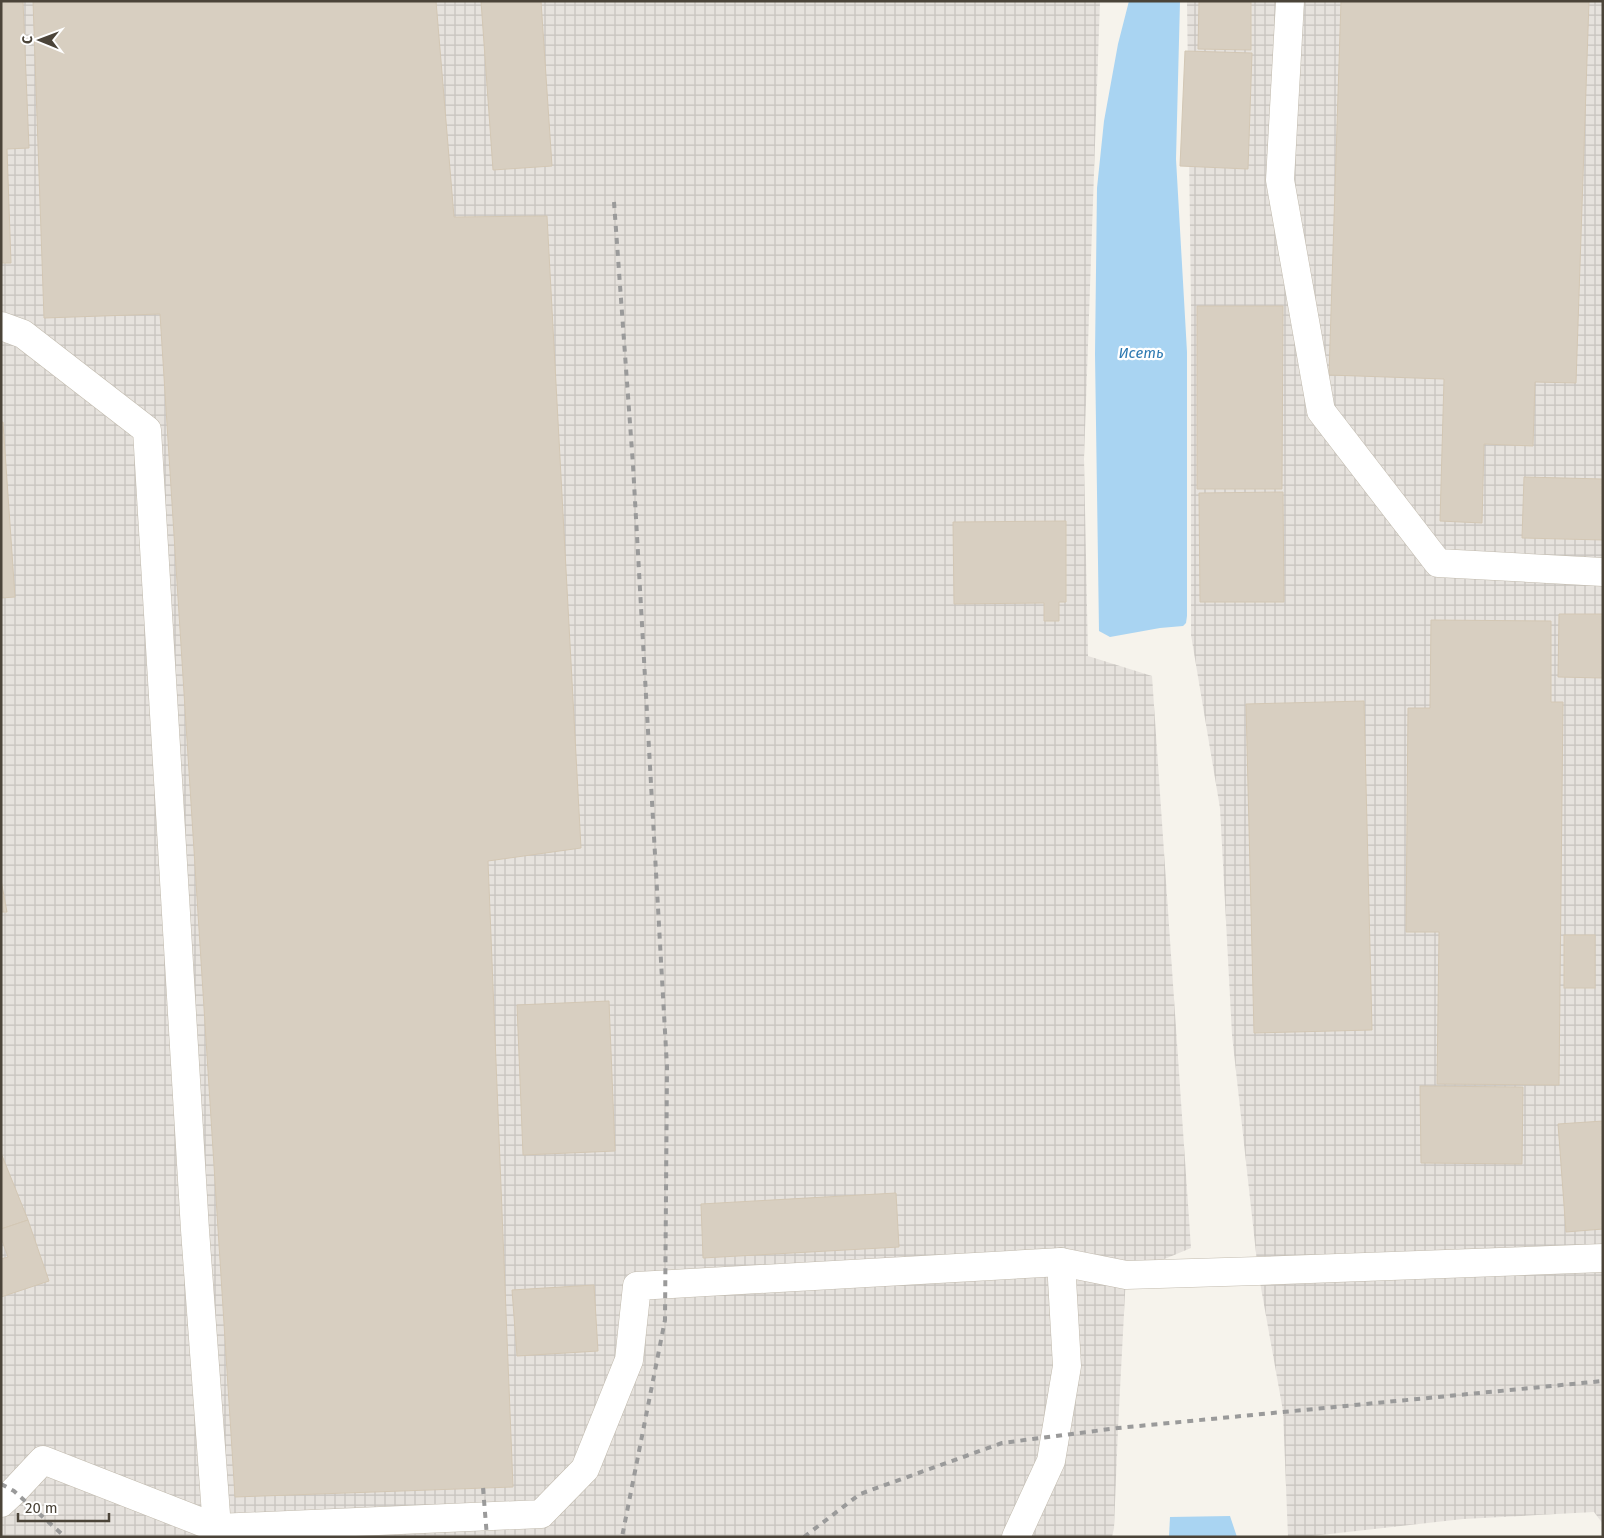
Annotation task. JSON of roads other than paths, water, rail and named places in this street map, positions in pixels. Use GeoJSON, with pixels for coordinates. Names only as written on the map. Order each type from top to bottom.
{"type":"FeatureCollection","features":[{"type":"Feature","properties":{"kind":"lane"},"geometry":{"type":"LineString","coordinates":[[1290,1],[1280,180],[1320,411],[1438,563],[1603,572]]}},
{"type":"Feature","properties":{"kind":"lane"},"geometry":{"type":"LineString","coordinates":[[1,326],[23,334],[147,430],[196,1240],[217,1528]]}},
{"type":"Feature","properties":{"kind":"lane"},"geometry":{"type":"LineString","coordinates":[[1,1503],[43,1460],[217,1528],[541,1514],[585,1469],[629,1360],[637,1286],[1061,1262],[1126,1275],[1603,1258]]}},
{"type":"Feature","properties":{"kind":"lane"},"geometry":{"type":"LineString","coordinates":[[1016,1537],[1051,1461],[1067,1366],[1061,1262]]}},
{"type":"Feature","properties":{"kind":"water","name":"Исеть"},"geometry":{"type":"Polygon","coordinates":[[[1129,1],[1180,1],[1176,159],[1187,352],[1187,616],[1186,623],[1183,626],[1110,637],[1099,631],[1095,354],[1097,188],[1104,121],[1118,44],[1129,1]]]}},
{"type":"Feature","properties":{"kind":"water"},"geometry":{"type":"Polygon","coordinates":[[[1230,1516],[1237,1537],[1169,1537],[1170,1517],[1230,1516]]]}},
{"type":"Feature","properties":{"kind":"railway"},"geometry":{"type":"LineString","coordinates":[[614,202],[633,465],[667,1067],[665,1320],[622,1537]]}},
{"type":"Feature","properties":{"kind":"railway"},"geometry":{"type":"LineString","coordinates":[[804,1537],[860,1494],[1002,1443],[1118,1428],[1603,1381]]}},
{"type":"Feature","properties":{"kind":"railway"},"geometry":{"type":"LineString","coordinates":[[1,1484],[14,1491],[65,1537]]}},
{"type":"Feature","properties":{"kind":"railway"},"geometry":{"type":"LineString","coordinates":[[483,1488],[487,1537]]}}]}
